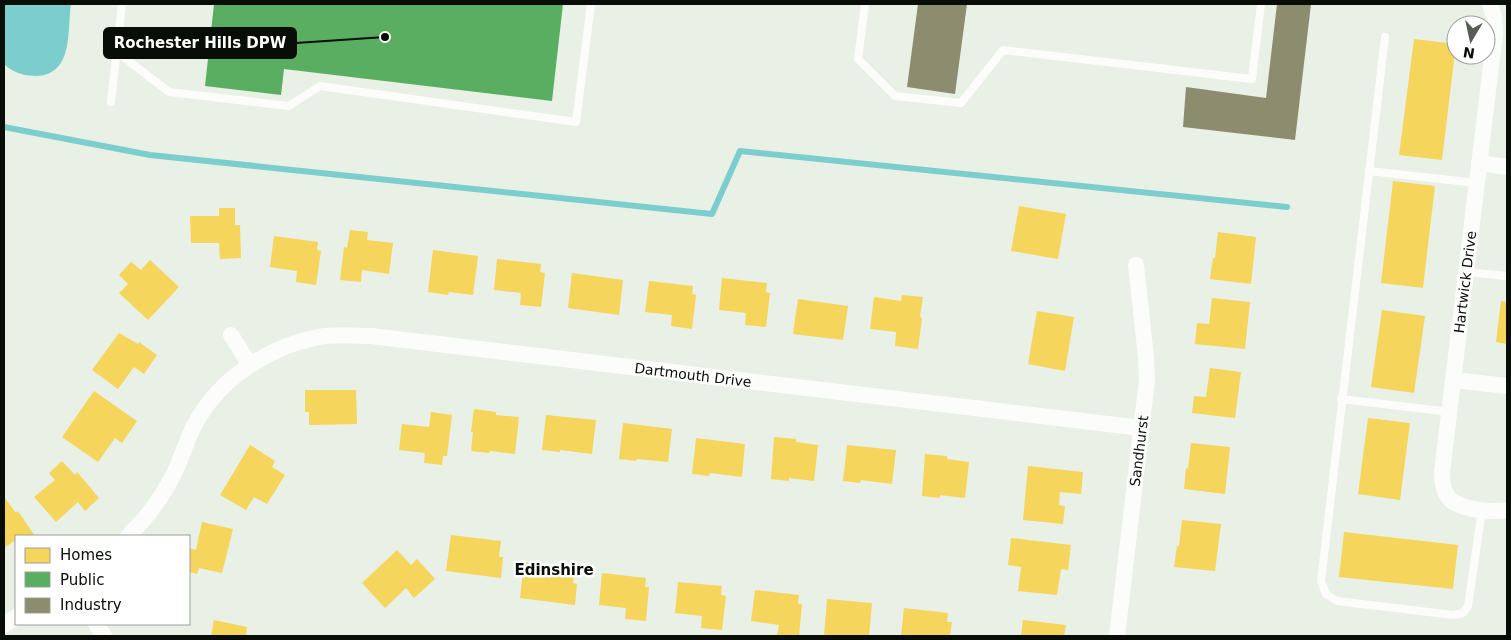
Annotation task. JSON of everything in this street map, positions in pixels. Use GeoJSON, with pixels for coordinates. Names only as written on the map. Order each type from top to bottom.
{"type":"FeatureCollection","features":[{"type":"Feature","properties":{"kind":"street","name":"Hartwick Drive"},"geometry":{"type":"LineString","coordinates":[[1490,4],[1494,17],[1495,33],[1442,472],[1442,485],[1449,499],[1461,507],[1482,510],[1507,510]]}},
{"type":"Feature","properties":{"kind":"street"},"geometry":{"type":"LineString","coordinates":[[1479,163],[1507,166]]}},
{"type":"Feature","properties":{"kind":"street","name":"Sandhurst"},"geometry":{"type":"LineString","coordinates":[[1116,636],[1147,380],[1136,265]]}},
{"type":"Feature","properties":{"kind":"street"},"geometry":{"type":"LineString","coordinates":[[231,335],[250,366]]}},
{"type":"Feature","properties":{"kind":"street","name":"Dartmouth Drive"},"geometry":{"type":"LineString","coordinates":[[129,535],[144,521],[158,502],[177,466],[195,424],[216,395],[250,366],[284,346],[327,336],[371,336],[1141,428]]}},
{"type":"Feature","properties":{"kind":"street"},"geometry":{"type":"LineString","coordinates":[[1454,380],[1507,386]]}},
{"type":"Feature","properties":{"kind":"street"},"geometry":{"type":"LineString","coordinates":[[4,625],[15,618]]}},
{"type":"Feature","properties":{"kind":"street"},"geometry":{"type":"LineString","coordinates":[[97,625],[104,636]]}},
{"type":"Feature","properties":{"kind":"lane"},"geometry":{"type":"LineString","coordinates":[[111,102],[122,4]]}},
{"type":"Feature","properties":{"kind":"lane"},"geometry":{"type":"LineString","coordinates":[[117,52],[169,92],[289,106],[320,86],[576,122],[591,4]]}},
{"type":"Feature","properties":{"kind":"lane"},"geometry":{"type":"LineString","coordinates":[[866,4],[858,59],[895,96],[961,103],[1004,50],[1252,79],[1261,4]]}},
{"type":"Feature","properties":{"kind":"lane"},"geometry":{"type":"LineString","coordinates":[[1385,37],[1321,581],[1326,594],[1338,601],[1453,615],[1463,613],[1468,606],[1482,510]]}},
{"type":"Feature","properties":{"kind":"lane"},"geometry":{"type":"LineString","coordinates":[[1369,171],[1477,183]]}},
{"type":"Feature","properties":{"kind":"lane"},"geometry":{"type":"LineString","coordinates":[[1466,272],[1507,276]]}},
{"type":"Feature","properties":{"kind":"lane"},"geometry":{"type":"LineString","coordinates":[[1341,399],[1450,412]]}},
{"type":"Feature","properties":{"kind":"water"},"geometry":{"type":"Polygon","coordinates":[[[4,4],[71,4],[66,49],[63,59],[57,68],[49,73],[33,76],[16,72],[5,65],[4,4]]]}},
{"type":"Feature","properties":{"kind":"building: Homes"},"geometry":{"type":"Polygon","coordinates":[[[1414,39],[1446,43],[1446,65],[1453,65],[1442,160],[1399,155],[1414,39]]]}},
{"type":"Feature","properties":{"kind":"building: Homes"},"geometry":{"type":"Polygon","coordinates":[[[1393,181],[1435,186],[1423,288],[1381,283],[1393,181]]]}},
{"type":"Feature","properties":{"kind":"building: Homes"},"geometry":{"type":"Polygon","coordinates":[[[1019,206],[1066,214],[1058,259],[1011,251],[1019,206]]]}},
{"type":"Feature","properties":{"kind":"building: Homes"},"geometry":{"type":"Polygon","coordinates":[[[219,208],[235,208],[235,225],[240,225],[241,258],[220,259],[219,243],[191,243],[190,216],[219,216],[219,208]]]}},
{"type":"Feature","properties":{"kind":"building: Homes"},"geometry":{"type":"Polygon","coordinates":[[[350,230],[368,232],[367,240],[393,243],[389,274],[362,270],[361,282],[340,280],[344,247],[347,248],[350,230]]]}},
{"type":"Feature","properties":{"kind":"building: Homes"},"geometry":{"type":"Polygon","coordinates":[[[1218,232],[1256,237],[1251,284],[1210,279],[1218,232]]]}},
{"type":"Feature","properties":{"kind":"building: Homes"},"geometry":{"type":"Polygon","coordinates":[[[274,236],[318,242],[317,250],[321,251],[316,285],[296,282],[297,271],[270,267],[274,236]]]}},
{"type":"Feature","properties":{"kind":"building: Homes"},"geometry":{"type":"Polygon","coordinates":[[[433,250],[478,256],[473,295],[449,292],[448,295],[428,292],[433,250]]]}},
{"type":"Feature","properties":{"kind":"building: Homes"},"geometry":{"type":"Polygon","coordinates":[[[497,259],[541,264],[540,272],[545,273],[541,307],[520,305],[521,293],[494,290],[497,259]]]}},
{"type":"Feature","properties":{"kind":"building: Homes"},"geometry":{"type":"Polygon","coordinates":[[[150,260],[179,287],[148,320],[119,293],[128,284],[119,275],[131,262],[141,270],[150,260]]]}},
{"type":"Feature","properties":{"kind":"building: Homes"},"geometry":{"type":"Polygon","coordinates":[[[572,273],[623,280],[619,315],[568,308],[572,273]]]}},
{"type":"Feature","properties":{"kind":"building: Homes"},"geometry":{"type":"Polygon","coordinates":[[[722,278],[767,283],[766,292],[770,293],[766,327],[745,325],[746,313],[719,310],[722,278]]]}},
{"type":"Feature","properties":{"kind":"building: Homes"},"geometry":{"type":"Polygon","coordinates":[[[649,281],[693,286],[692,294],[696,295],[692,329],[671,326],[672,315],[645,312],[649,281]]]}},
{"type":"Feature","properties":{"kind":"building: Homes"},"geometry":{"type":"Polygon","coordinates":[[[902,295],[923,297],[918,349],[895,346],[896,332],[870,329],[874,297],[901,301],[902,295]]]}},
{"type":"Feature","properties":{"kind":"building: Homes"},"geometry":{"type":"Polygon","coordinates":[[[1212,298],[1250,302],[1245,349],[1195,344],[1197,323],[1209,324],[1212,298]]]}},
{"type":"Feature","properties":{"kind":"building: Homes"},"geometry":{"type":"Polygon","coordinates":[[[798,299],[848,306],[843,340],[793,334],[798,299]]]}},
{"type":"Feature","properties":{"kind":"building: Homes"},"geometry":{"type":"Polygon","coordinates":[[[1501,301],[1507,302],[1507,344],[1496,342],[1501,301]]]}},
{"type":"Feature","properties":{"kind":"building: Homes"},"geometry":{"type":"Polygon","coordinates":[[[1382,310],[1425,316],[1414,393],[1371,387],[1382,310]]]}},
{"type":"Feature","properties":{"kind":"building: Homes"},"geometry":{"type":"Polygon","coordinates":[[[1037,311],[1074,317],[1065,371],[1028,364],[1037,311]]]}},
{"type":"Feature","properties":{"kind":"building: Homes"},"geometry":{"type":"Polygon","coordinates":[[[119,333],[138,344],[139,342],[157,355],[144,374],[134,367],[118,389],[92,370],[119,333]]]}},
{"type":"Feature","properties":{"kind":"building: Homes"},"geometry":{"type":"Polygon","coordinates":[[[1210,368],[1241,372],[1235,418],[1192,413],[1194,396],[1206,397],[1210,368]]]}},
{"type":"Feature","properties":{"kind":"building: Homes"},"geometry":{"type":"Polygon","coordinates":[[[305,390],[356,390],[357,424],[309,425],[309,412],[305,412],[305,390]]]}},
{"type":"Feature","properties":{"kind":"building: Homes"},"geometry":{"type":"Polygon","coordinates":[[[94,391],[137,421],[122,443],[115,438],[98,462],[62,437],[94,391]]]}},
{"type":"Feature","properties":{"kind":"building: Homes"},"geometry":{"type":"Polygon","coordinates":[[[474,409],[496,412],[496,415],[519,417],[515,454],[471,451],[474,409]]]}},
{"type":"Feature","properties":{"kind":"building: Homes"},"geometry":{"type":"Polygon","coordinates":[[[431,412],[452,415],[447,456],[443,456],[442,465],[424,463],[425,453],[399,450],[402,424],[429,427],[431,412]]]}},
{"type":"Feature","properties":{"kind":"building: Homes"},"geometry":{"type":"Polygon","coordinates":[[[546,415],[596,420],[592,454],[542,450],[546,415]]]}},
{"type":"Feature","properties":{"kind":"building: Homes"},"geometry":{"type":"Polygon","coordinates":[[[1368,418],[1410,423],[1400,500],[1358,494],[1368,418]]]}},
{"type":"Feature","properties":{"kind":"building: Homes"},"geometry":{"type":"Polygon","coordinates":[[[623,423],[672,429],[668,462],[619,459],[623,423]]]}},
{"type":"Feature","properties":{"kind":"building: Homes"},"geometry":{"type":"Polygon","coordinates":[[[774,437],[796,439],[796,442],[818,445],[814,481],[789,478],[789,481],[771,479],[774,437]]]}},
{"type":"Feature","properties":{"kind":"building: Homes"},"geometry":{"type":"Polygon","coordinates":[[[696,438],[745,444],[742,477],[710,473],[709,476],[692,474],[696,438]]]}},
{"type":"Feature","properties":{"kind":"building: Homes"},"geometry":{"type":"Polygon","coordinates":[[[1191,443],[1230,447],[1225,494],[1184,489],[1191,443]]]}},
{"type":"Feature","properties":{"kind":"building: Homes"},"geometry":{"type":"Polygon","coordinates":[[[250,445],[275,461],[272,467],[285,475],[267,504],[254,497],[246,510],[220,495],[250,445]]]}},
{"type":"Feature","properties":{"kind":"building: Homes"},"geometry":{"type":"Polygon","coordinates":[[[847,445],[896,450],[892,484],[861,480],[860,483],[843,481],[847,445]]]}},
{"type":"Feature","properties":{"kind":"building: Homes"},"geometry":{"type":"Polygon","coordinates":[[[925,454],[947,456],[947,459],[969,462],[965,498],[940,495],[940,498],[922,496],[925,454]]]}},
{"type":"Feature","properties":{"kind":"building: Homes"},"geometry":{"type":"Polygon","coordinates":[[[62,461],[75,475],[77,472],[99,498],[85,511],[78,502],[56,522],[34,497],[55,480],[49,473],[62,461]]]}},
{"type":"Feature","properties":{"kind":"building: Homes"},"geometry":{"type":"Polygon","coordinates":[[[1028,466],[1083,472],[1081,494],[1060,492],[1059,505],[1065,506],[1063,524],[1023,520],[1028,466]]]}},
{"type":"Feature","properties":{"kind":"building: Homes"},"geometry":{"type":"Polygon","coordinates":[[[4,499],[16,513],[18,511],[34,535],[15,535],[15,542],[14,541],[4,548],[4,499]]]}},
{"type":"Feature","properties":{"kind":"building: Homes"},"geometry":{"type":"Polygon","coordinates":[[[1182,520],[1221,524],[1215,571],[1174,567],[1182,520]]]}},
{"type":"Feature","properties":{"kind":"building: Homes"},"geometry":{"type":"Polygon","coordinates":[[[202,522],[233,529],[222,573],[199,568],[197,574],[190,572],[190,548],[196,550],[202,522]]]}},
{"type":"Feature","properties":{"kind":"building: Homes"},"geometry":{"type":"Polygon","coordinates":[[[1344,532],[1458,545],[1453,589],[1339,577],[1344,532]]]}},
{"type":"Feature","properties":{"kind":"building: Homes"},"geometry":{"type":"Polygon","coordinates":[[[451,535],[501,541],[499,557],[503,557],[501,578],[446,571],[451,535]]]}},
{"type":"Feature","properties":{"kind":"building: Homes"},"geometry":{"type":"Polygon","coordinates":[[[1011,538],[1071,545],[1068,570],[1061,569],[1057,595],[1018,591],[1021,567],[1008,565],[1011,538]]]}},
{"type":"Feature","properties":{"kind":"building: Homes"},"geometry":{"type":"Polygon","coordinates":[[[397,550],[411,565],[417,559],[435,579],[414,598],[406,588],[385,608],[362,583],[397,550]]]}},
{"type":"Feature","properties":{"kind":"building: Homes"},"geometry":{"type":"Polygon","coordinates":[[[524,562],[575,568],[573,583],[577,584],[575,605],[520,598],[524,562]]]}},
{"type":"Feature","properties":{"kind":"building: Homes"},"geometry":{"type":"Polygon","coordinates":[[[602,573],[646,578],[645,587],[649,587],[646,621],[625,619],[626,608],[599,605],[602,573]]]}},
{"type":"Feature","properties":{"kind":"building: Homes"},"geometry":{"type":"Polygon","coordinates":[[[678,582],[722,586],[721,595],[726,596],[722,630],[701,628],[702,616],[675,613],[678,582]]]}},
{"type":"Feature","properties":{"kind":"building: Homes"},"geometry":{"type":"Polygon","coordinates":[[[755,590],[799,595],[798,604],[802,604],[799,636],[777,636],[779,625],[751,621],[755,590]]]}},
{"type":"Feature","properties":{"kind":"building: Homes"},"geometry":{"type":"Polygon","coordinates":[[[827,599],[872,603],[869,636],[824,636],[827,599]]]}},
{"type":"Feature","properties":{"kind":"building: Homes"},"geometry":{"type":"Polygon","coordinates":[[[904,608],[948,613],[947,622],[952,622],[950,636],[901,636],[904,608]]]}},
{"type":"Feature","properties":{"kind":"building: Homes"},"geometry":{"type":"Polygon","coordinates":[[[214,620],[247,627],[246,636],[211,636],[214,620]]]}},
{"type":"Feature","properties":{"kind":"building: Homes"},"geometry":{"type":"Polygon","coordinates":[[[1023,620],[1066,625],[1064,636],[1021,636],[1023,620]]]}},
{"type":"Feature","properties":{"kind":"building: Public"},"geometry":{"type":"Polygon","coordinates":[[[214,4],[563,4],[552,101],[284,69],[281,95],[205,86],[214,4]]]}},
{"type":"Feature","properties":{"kind":"building: Industry"},"geometry":{"type":"Polygon","coordinates":[[[918,4],[967,4],[955,94],[907,87],[918,4]]]}},
{"type":"Feature","properties":{"kind":"building: Industry"},"geometry":{"type":"Polygon","coordinates":[[[1277,4],[1311,4],[1295,140],[1183,127],[1186,87],[1266,98],[1277,4]]]}},
{"type":"Feature","properties":{"kind":"waterway"},"geometry":{"type":"LineString","coordinates":[[4,127],[150,155],[712,214],[740,151],[1287,207]]}},
{"type":"Feature","properties":{"kind":"place","name":"Rochester Hills DPW"},"geometry":{"type":"Point","coordinates":[385,37]}},
{"type":"Feature","properties":{"kind":"district","name":"Edinshire"},"geometry":{"type":"Point","coordinates":[554,570]}}]}
